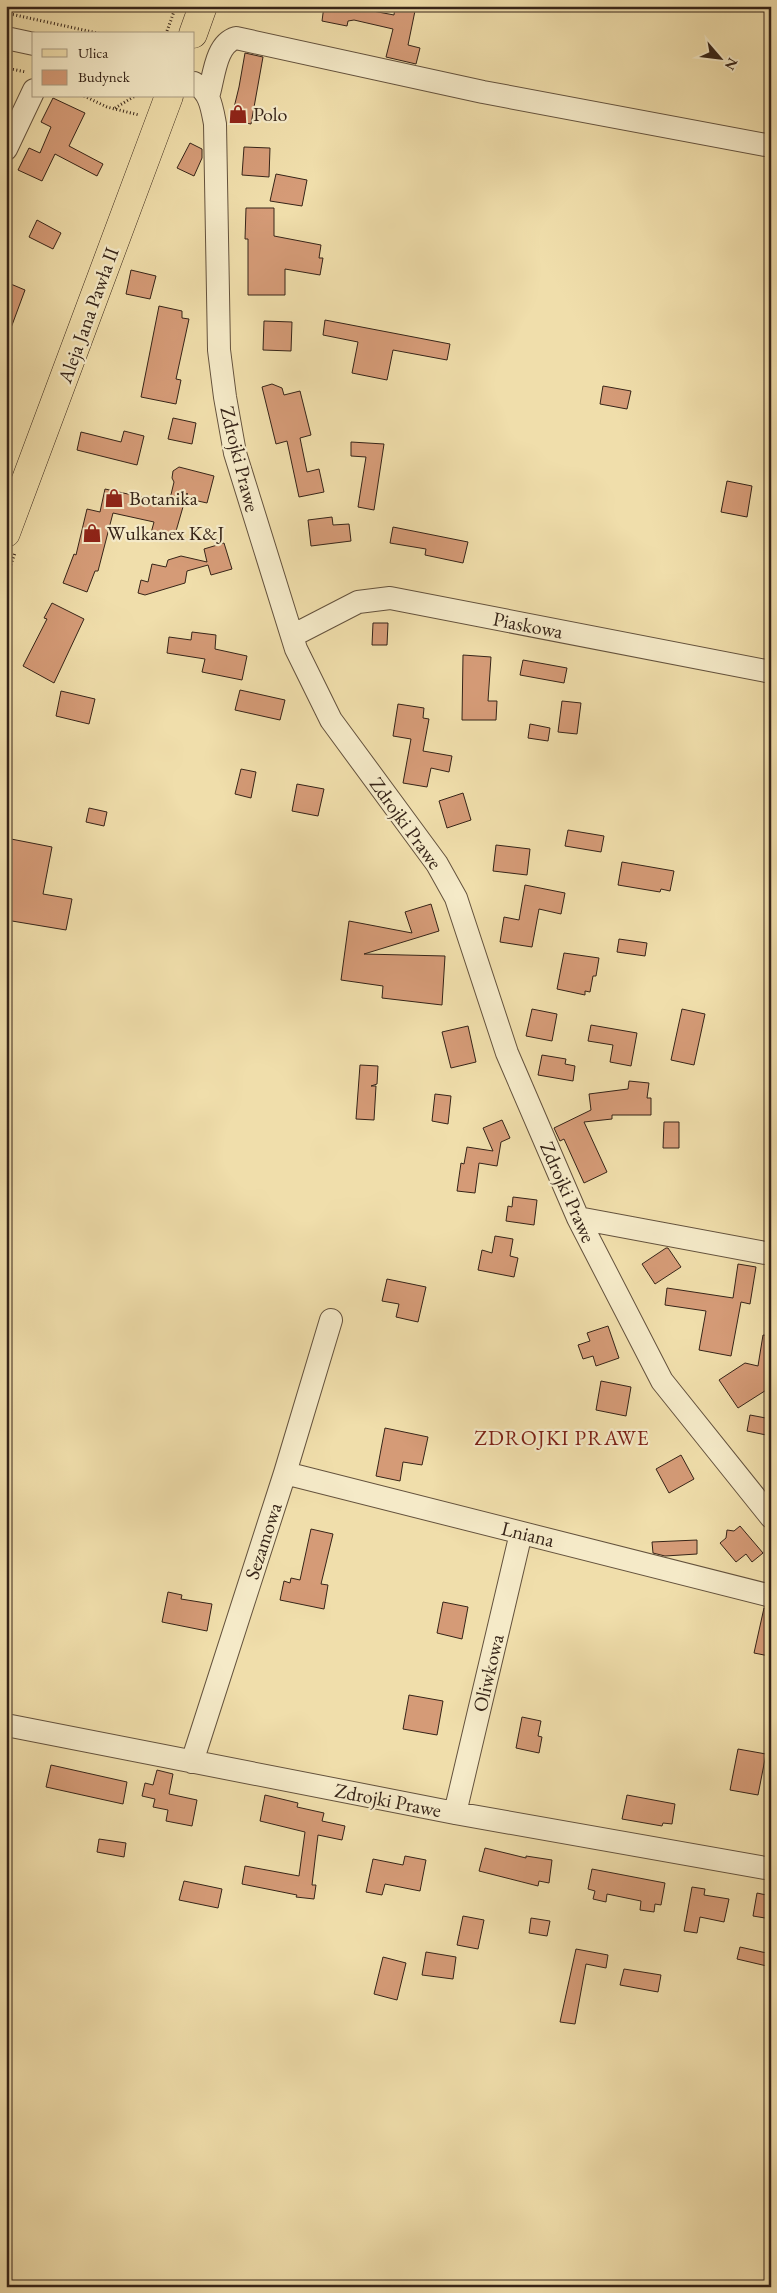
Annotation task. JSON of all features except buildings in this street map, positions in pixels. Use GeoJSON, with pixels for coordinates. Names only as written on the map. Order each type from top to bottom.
{"type":"FeatureCollection","features":[{"type":"Feature","properties":{"kind":"main road"},"geometry":{"type":"LineString","coordinates":[[180,32],[203,6]]}},
{"type":"Feature","properties":{"kind":"main road","name":"Aleja Jana Pawła II"},"geometry":{"type":"LineString","coordinates":[[6,533],[168,98]]}},
{"type":"Feature","properties":{"kind":"street"},"geometry":{"type":"LineString","coordinates":[[6,38],[32,44]]}},
{"type":"Feature","properties":{"kind":"street"},"geometry":{"type":"LineString","coordinates":[[201,90],[221,51],[229,40],[236,38],[483,92],[771,146]]}},
{"type":"Feature","properties":{"kind":"street","name":"Zdrojki Prawe"},"geometry":{"type":"LineString","coordinates":[[201,90],[215,124],[219,350],[225,397],[235,453],[292,636],[316,694],[330,720],[437,864],[456,898],[507,1053],[578,1218],[662,1381],[771,1518]]}},
{"type":"Feature","properties":{"kind":"street"},"geometry":{"type":"LineString","coordinates":[[6,149],[32,94]]}},
{"type":"Feature","properties":{"kind":"street","name":"Piaskowa"},"geometry":{"type":"LineString","coordinates":[[292,636],[358,602],[390,598],[771,672]]}},
{"type":"Feature","properties":{"kind":"street"},"geometry":{"type":"LineString","coordinates":[[578,1218],[771,1254]]}},
{"type":"Feature","properties":{"kind":"street","name":"Sezamowa"},"geometry":{"type":"LineString","coordinates":[[192,1762],[285,1473],[331,1320]]}},
{"type":"Feature","properties":{"kind":"street","name":"Lniana"},"geometry":{"type":"LineString","coordinates":[[285,1473],[771,1596]]}},
{"type":"Feature","properties":{"kind":"street","name":"Oliwkowa"},"geometry":{"type":"LineString","coordinates":[[455,1813],[521,1533]]}},
{"type":"Feature","properties":{"kind":"street","name":"Zdrojki Prawe"},"geometry":{"type":"LineString","coordinates":[[6,1725],[455,1813],[771,1869]]}},
{"type":"Feature","properties":{"kind":"path"},"geometry":{"type":"LineString","coordinates":[[176,6],[180,32]]}},
{"type":"Feature","properties":{"kind":"path"},"geometry":{"type":"LineString","coordinates":[[6,13],[93,32]]}},
{"type":"Feature","properties":{"kind":"path"},"geometry":{"type":"LineString","coordinates":[[6,68],[32,74]]}},
{"type":"Feature","properties":{"kind":"path"},"geometry":{"type":"LineString","coordinates":[[89,98],[114,109],[145,116]]}},
{"type":"Feature","properties":{"kind":"path"},"geometry":{"type":"LineString","coordinates":[[114,109],[132,98]]}},
{"type":"Feature","properties":{"kind":"place","name":"Polo"},"geometry":{"type":"Point","coordinates":[238,114]}},
{"type":"Feature","properties":{"kind":"place","name":"Botanika"},"geometry":{"type":"Point","coordinates":[114,498]}},
{"type":"Feature","properties":{"kind":"place","name":"Wulkanex K&J"},"geometry":{"type":"Point","coordinates":[92,533]}},
{"type":"Feature","properties":{"kind":"district","name":"ZDROJKI PRAWE"},"geometry":{"type":"Point","coordinates":[562,1438]}}]}
